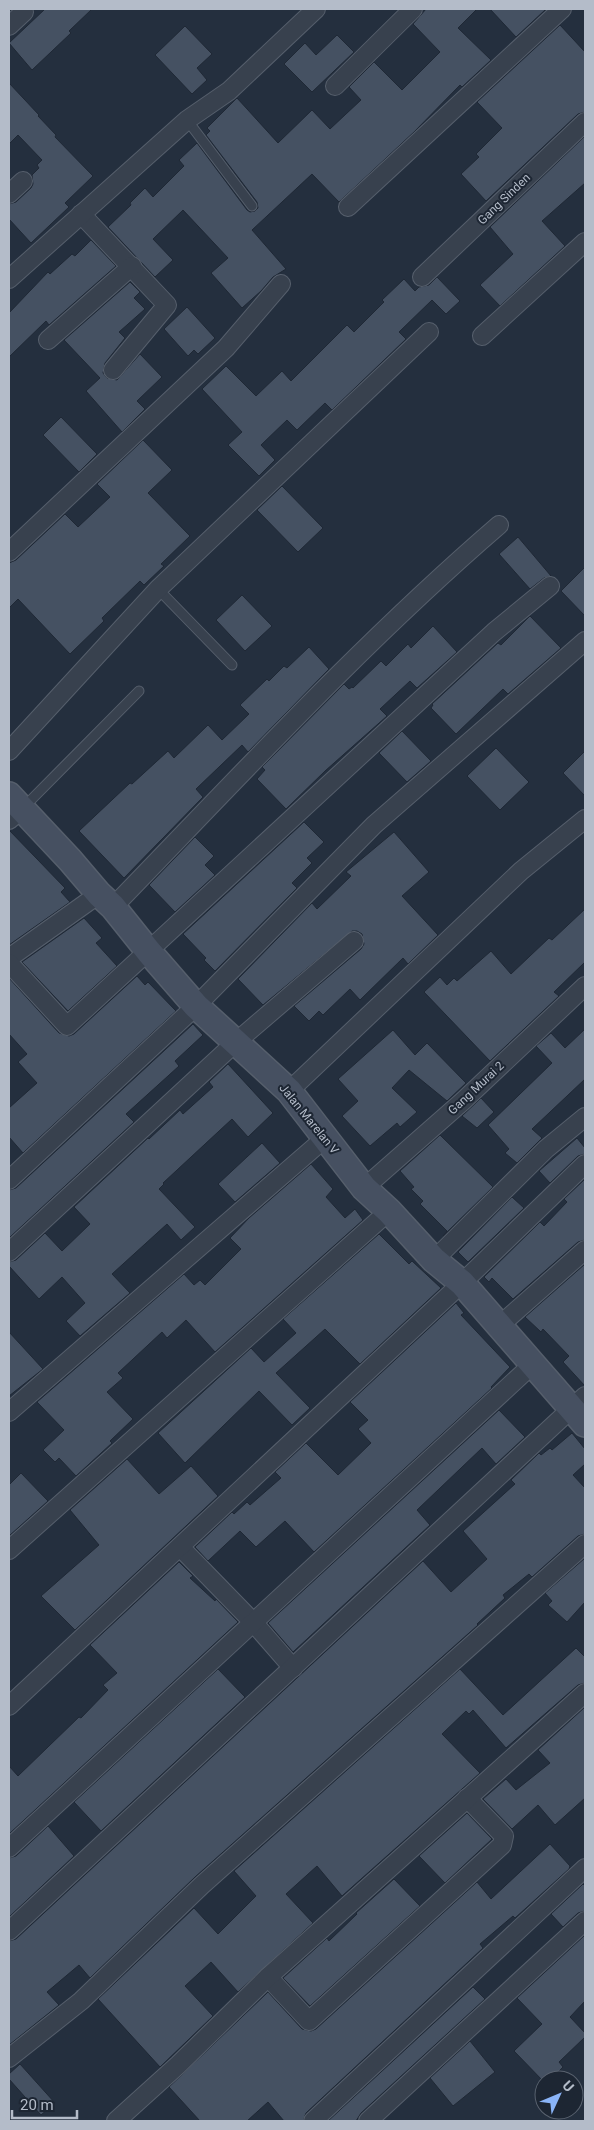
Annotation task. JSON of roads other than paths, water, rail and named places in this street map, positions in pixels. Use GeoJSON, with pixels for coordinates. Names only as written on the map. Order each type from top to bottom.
{"type":"FeatureCollection","features":[{"type":"Feature","properties":{"kind":"street"},"geometry":{"type":"LineString","coordinates":[[9,279],[187,120],[229,91],[316,9]]}},
{"type":"Feature","properties":{"kind":"street"},"geometry":{"type":"LineString","coordinates":[[335,86],[412,9]]}},
{"type":"Feature","properties":{"kind":"street"},"geometry":{"type":"LineString","coordinates":[[348,207],[562,9]]}},
{"type":"Feature","properties":{"kind":"street"},"geometry":{"type":"LineString","coordinates":[[9,26],[24,12]]}},
{"type":"Feature","properties":{"kind":"street","name":"Gang Sinden"},"geometry":{"type":"LineString","coordinates":[[422,277],[585,122]]}},
{"type":"Feature","properties":{"kind":"street"},"geometry":{"type":"LineString","coordinates":[[9,194],[23,181]]}},
{"type":"Feature","properties":{"kind":"street"},"geometry":{"type":"LineString","coordinates":[[82,214],[167,305],[113,370]]}},
{"type":"Feature","properties":{"kind":"street"},"geometry":{"type":"LineString","coordinates":[[482,336],[585,242]]}},
{"type":"Feature","properties":{"kind":"street"},"geometry":{"type":"LineString","coordinates":[[48,340],[132,266]]}},
{"type":"Feature","properties":{"kind":"street"},"geometry":{"type":"LineString","coordinates":[[9,552],[226,348],[281,284]]}},
{"type":"Feature","properties":{"kind":"street"},"geometry":{"type":"LineString","coordinates":[[9,751],[158,589],[428,332]]}},
{"type":"Feature","properties":{"kind":"street"},"geometry":{"type":"LineString","coordinates":[[9,958],[106,901],[439,576],[499,525]]}},
{"type":"Feature","properties":{"kind":"street"},"geometry":{"type":"LineString","coordinates":[[9,963],[67,1026],[494,632],[550,586]]}},
{"type":"Feature","properties":{"kind":"street"},"geometry":{"type":"LineString","coordinates":[[9,1180],[196,1006],[374,825],[585,641]]}},
{"type":"Feature","properties":{"kind":"street","name":"Jalan Marelan V"},"geometry":{"type":"LineString","coordinates":[[13,808],[106,901],[196,1006],[289,1091],[324,1139],[364,1188],[389,1211],[434,1260],[462,1283],[532,1365],[581,1410]]}},
{"type":"Feature","properties":{"kind":"street"},"geometry":{"type":"LineString","coordinates":[[289,1091],[521,871],[585,819]]}},
{"type":"Feature","properties":{"kind":"street"},"geometry":{"type":"LineString","coordinates":[[9,1252],[236,1042],[354,941]]}},
{"type":"Feature","properties":{"kind":"street","name":"Gang Murai 2"},"geometry":{"type":"LineString","coordinates":[[364,1188],[463,1101],[585,986]]}},
{"type":"Feature","properties":{"kind":"street"},"geometry":{"type":"LineString","coordinates":[[434,1260],[546,1149],[585,1117]]}},
{"type":"Feature","properties":{"kind":"street"},"geometry":{"type":"LineString","coordinates":[[9,1412],[324,1139]]}},
{"type":"Feature","properties":{"kind":"street"},"geometry":{"type":"LineString","coordinates":[[9,1706],[462,1283],[585,1164]]}},
{"type":"Feature","properties":{"kind":"street"},"geometry":{"type":"LineString","coordinates":[[9,1550],[389,1211]]}},
{"type":"Feature","properties":{"kind":"street"},"geometry":{"type":"LineString","coordinates":[[500,1326],[585,1250]]}},
{"type":"Feature","properties":{"kind":"street"},"geometry":{"type":"LineString","coordinates":[[9,1848],[532,1365]]}},
{"type":"Feature","properties":{"kind":"street"},"geometry":{"type":"LineString","coordinates":[[9,1930],[293,1668],[581,1410]]}},
{"type":"Feature","properties":{"kind":"street"},"geometry":{"type":"LineString","coordinates":[[9,2058],[81,2002],[202,1885],[585,1544]]}},
{"type":"Feature","properties":{"kind":"street"},"geometry":{"type":"LineString","coordinates":[[180,1547],[253,1622],[293,1668]]}},
{"type":"Feature","properties":{"kind":"street"},"geometry":{"type":"LineString","coordinates":[[122,2120],[268,1977],[585,1693]]}},
{"type":"Feature","properties":{"kind":"street"},"geometry":{"type":"LineString","coordinates":[[268,1977],[309,2021],[502,1845],[504,1836],[468,1798]]}},
{"type":"Feature","properties":{"kind":"street"},"geometry":{"type":"LineString","coordinates":[[313,2121],[585,1868]]}},
{"type":"Feature","properties":{"kind":"street"},"geometry":{"type":"LineString","coordinates":[[368,2121],[585,1921]]}},
{"type":"Feature","properties":{"kind":"lane"},"geometry":{"type":"LineString","coordinates":[[187,120],[252,206]]}},
{"type":"Feature","properties":{"kind":"lane"},"geometry":{"type":"LineString","coordinates":[[158,589],[232,665]]}},
{"type":"Feature","properties":{"kind":"lane"},"geometry":{"type":"LineString","coordinates":[[13,808],[139,691]]}}]}
